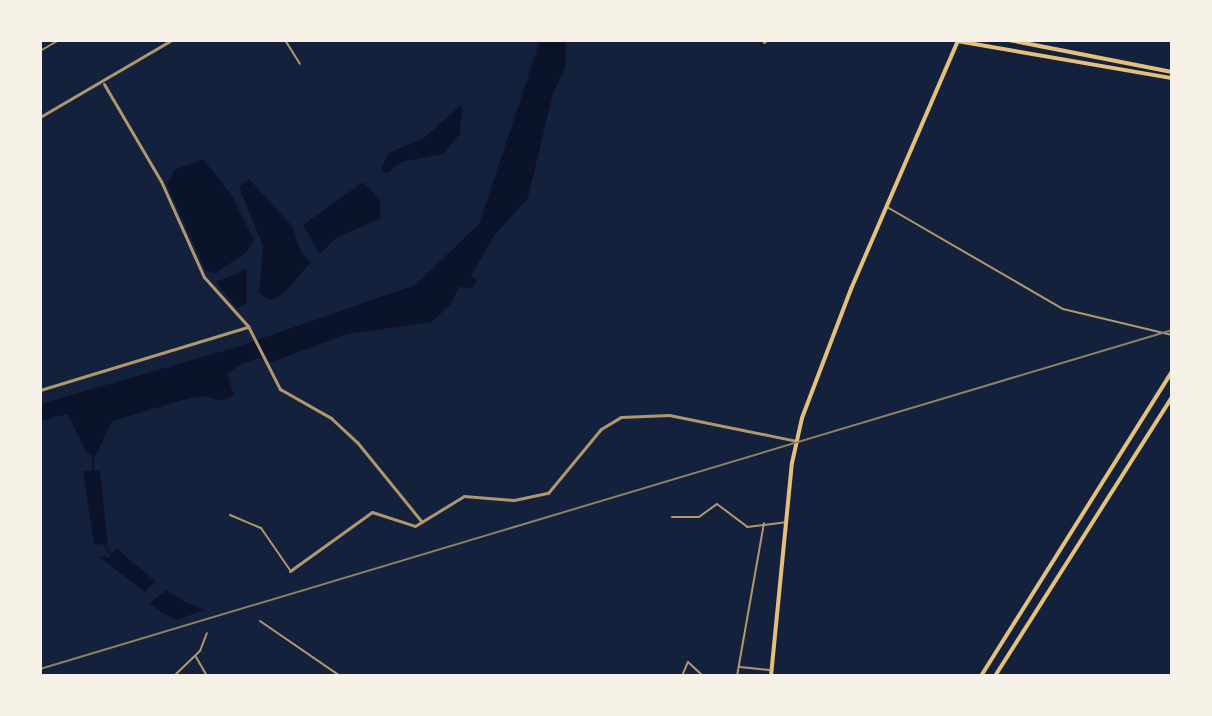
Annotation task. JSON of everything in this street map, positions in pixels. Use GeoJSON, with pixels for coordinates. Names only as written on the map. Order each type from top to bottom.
{"type":"FeatureCollection","features":[{"type":"Feature","properties":{"kind":"main road"},"geometry":{"type":"LineString","coordinates":[[772,673],[797,441],[886,207],[958,40],[1172,78]]}},
{"type":"Feature","properties":{"kind":"main road"},"geometry":{"type":"LineString","coordinates":[[1009,40],[1172,72]]}},
{"type":"Feature","properties":{"kind":"main road"},"geometry":{"type":"LineString","coordinates":[[981,676],[1172,372]]}},
{"type":"Feature","properties":{"kind":"main road"},"geometry":{"type":"LineString","coordinates":[[995,676],[1172,397]]}},
{"type":"Feature","properties":{"kind":"street"},"geometry":{"type":"LineString","coordinates":[[40,51],[59,40]]}},
{"type":"Feature","properties":{"kind":"street"},"geometry":{"type":"LineString","coordinates":[[40,117],[104,84],[172,40]]}},
{"type":"Feature","properties":{"kind":"street"},"geometry":{"type":"LineString","coordinates":[[285,40],[300,64]]}},
{"type":"Feature","properties":{"kind":"street"},"geometry":{"type":"LineString","coordinates":[[104,84],[161,181],[204,277],[248,326],[280,389],[331,418],[357,442],[423,524]]}},
{"type":"Feature","properties":{"kind":"street"},"geometry":{"type":"LineString","coordinates":[[886,207],[1063,309],[1172,335]]}},
{"type":"Feature","properties":{"kind":"street"},"geometry":{"type":"LineString","coordinates":[[40,390],[248,326]]}},
{"type":"Feature","properties":{"kind":"street"},"geometry":{"type":"LineString","coordinates":[[230,515],[261,528],[290,571],[372,512],[408,526],[423,524],[464,496],[514,500],[548,493],[601,429],[629,415],[669,415],[797,441]]}},
{"type":"Feature","properties":{"kind":"street"},"geometry":{"type":"LineString","coordinates":[[672,517],[699,517],[717,504],[747,527],[787,522]]}},
{"type":"Feature","properties":{"kind":"street"},"geometry":{"type":"LineString","coordinates":[[737,676],[764,523]]}},
{"type":"Feature","properties":{"kind":"street"},"geometry":{"type":"LineString","coordinates":[[260,621],[340,676]]}},
{"type":"Feature","properties":{"kind":"street"},"geometry":{"type":"LineString","coordinates":[[174,676],[196,657],[207,633]]}},
{"type":"Feature","properties":{"kind":"street"},"geometry":{"type":"LineString","coordinates":[[196,657],[207,676]]}},
{"type":"Feature","properties":{"kind":"street"},"geometry":{"type":"LineString","coordinates":[[682,676],[688,662],[703,676]]}},
{"type":"Feature","properties":{"kind":"street"},"geometry":{"type":"LineString","coordinates":[[738,667],[772,673]]}},
{"type":"Feature","properties":{"kind":"water"},"geometry":{"type":"Polygon","coordinates":[[[540,40],[566,40],[565,68],[553,93],[528,198],[493,237],[471,276],[477,280],[473,288],[459,287],[451,304],[432,322],[347,334],[272,362],[259,358],[244,363],[227,373],[234,395],[224,401],[203,396],[183,400],[112,421],[95,457],[85,450],[68,414],[40,421],[40,404],[237,347],[415,285],[479,224],[540,40]]]}},
{"type":"Feature","properties":{"kind":"water"},"geometry":{"type":"Polygon","coordinates":[[[462,104],[460,134],[443,154],[402,162],[388,173],[381,171],[388,153],[424,138],[462,104]]]}},
{"type":"Feature","properties":{"kind":"water"},"geometry":{"type":"Polygon","coordinates":[[[203,159],[231,194],[254,240],[246,253],[215,273],[206,271],[167,185],[174,170],[203,159]]]}},
{"type":"Feature","properties":{"kind":"water"},"geometry":{"type":"Polygon","coordinates":[[[249,179],[293,227],[301,253],[311,262],[283,294],[270,300],[259,293],[263,246],[239,187],[249,179]]]}},
{"type":"Feature","properties":{"kind":"water"},"geometry":{"type":"Polygon","coordinates":[[[363,182],[380,200],[380,219],[337,237],[320,254],[303,225],[363,182]]]}},
{"type":"Feature","properties":{"kind":"water"},"geometry":{"type":"Polygon","coordinates":[[[247,269],[247,303],[237,308],[216,282],[247,269]]]}},
{"type":"Feature","properties":{"kind":"water"},"geometry":{"type":"Polygon","coordinates":[[[83,471],[100,471],[108,545],[94,544],[83,471]]]}},
{"type":"Feature","properties":{"kind":"water"},"geometry":{"type":"Polygon","coordinates":[[[116,548],[155,581],[145,592],[98,556],[110,557],[116,548]]]}},
{"type":"Feature","properties":{"kind":"water"},"geometry":{"type":"Polygon","coordinates":[[[167,590],[205,610],[176,620],[149,603],[167,590]]]}},
{"type":"Feature","properties":{"kind":"waterway"},"geometry":{"type":"LineString","coordinates":[[93,455],[93,473]]}},
{"type":"Feature","properties":{"kind":"waterway"},"geometry":{"type":"LineString","coordinates":[[105,546],[113,557]]}},
{"type":"Feature","properties":{"kind":"railway"},"geometry":{"type":"LineString","coordinates":[[40,669],[1172,330]]}}]}
